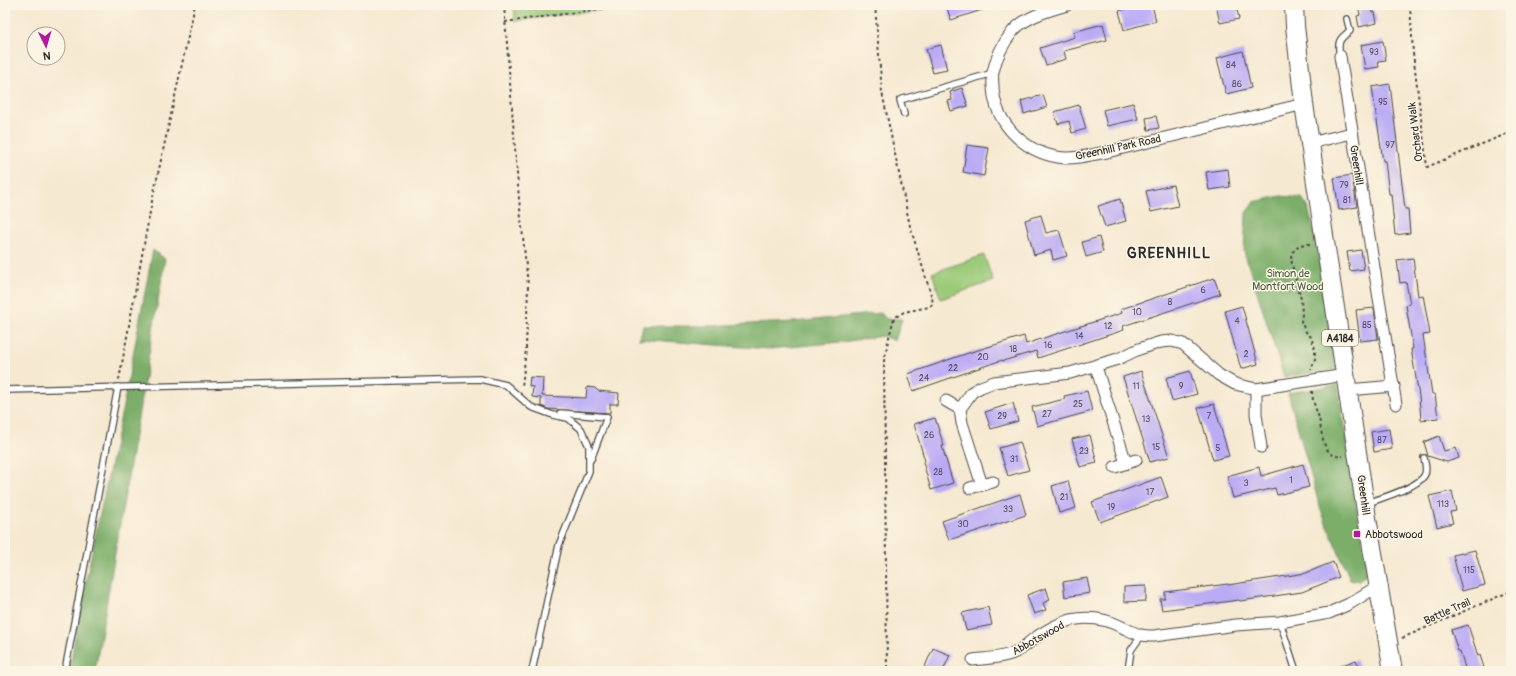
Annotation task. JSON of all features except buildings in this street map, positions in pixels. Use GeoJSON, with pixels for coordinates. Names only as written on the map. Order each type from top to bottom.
{"type":"FeatureCollection","features":[{"type":"Feature","properties":{"kind":"main road","name":"Greenhill"},"geometry":{"type":"LineString","coordinates":[[1294,5],[1294,26],[1304,104],[1365,504],[1393,671]]}},
{"type":"Feature","properties":{"kind":"street","name":"Greenhill Park Road"},"geometry":{"type":"LineString","coordinates":[[1068,5],[1048,8],[1013,30],[998,55],[993,73],[994,93],[997,106],[1001,117],[1008,128],[1030,147],[1046,154],[1065,158],[1107,152],[1304,104]]}},
{"type":"Feature","properties":{"kind":"street","name":"Greenhill"},"geometry":{"type":"LineString","coordinates":[[1340,56],[1396,404]]}},
{"type":"Feature","properties":{"kind":"street","name":"Greenhill"},"geometry":{"type":"LineString","coordinates":[[1310,143],[1352,133]]}},
{"type":"Feature","properties":{"kind":"street"},"geometry":{"type":"LineString","coordinates":[[970,488],[987,484],[962,423],[960,409],[972,392],[982,386],[994,382],[1070,373],[1096,367],[1139,349],[1161,342],[1172,341],[1183,344],[1219,375],[1235,384],[1256,389],[1311,380],[1394,386]]}},
{"type":"Feature","properties":{"kind":"street"},"geometry":{"type":"LineString","coordinates":[[1096,367],[1131,462],[1115,467]]}},
{"type":"Feature","properties":{"kind":"street"},"geometry":{"type":"LineString","coordinates":[[1256,389],[1256,414],[1261,447]]}},
{"type":"Feature","properties":{"kind":"street"},"geometry":{"type":"LineString","coordinates":[[946,401],[960,409]]}},
{"type":"Feature","properties":{"kind":"street","name":"Abbotswood"},"geometry":{"type":"LineString","coordinates":[[973,660],[1007,655],[1021,650],[1056,625],[1075,619],[1092,618],[1123,627],[1130,632],[1154,636],[1236,625],[1280,622],[1329,613],[1349,604],[1378,586]]}},
{"type":"Feature","properties":{"kind":"lane"},"geometry":{"type":"LineString","coordinates":[[1340,56],[1338,46],[1339,42],[1343,36],[1350,31],[1348,19]]}},
{"type":"Feature","properties":{"kind":"lane"},"geometry":{"type":"LineString","coordinates":[[904,114],[900,100],[993,73]]}},
{"type":"Feature","properties":{"kind":"lane"},"geometry":{"type":"LineString","coordinates":[[5,390],[480,379],[506,386],[531,407],[568,418],[581,429],[589,446],[589,471],[560,545],[532,671]]}},
{"type":"Feature","properties":{"kind":"lane"},"geometry":{"type":"LineString","coordinates":[[65,671],[118,387]]}},
{"type":"Feature","properties":{"kind":"lane"},"geometry":{"type":"LineString","coordinates":[[544,412],[606,417],[589,463]]}},
{"type":"Feature","properties":{"kind":"lane"},"geometry":{"type":"LineString","coordinates":[[1365,504],[1395,494],[1422,479],[1426,470],[1424,458]]}},
{"type":"Feature","properties":{"kind":"lane"},"geometry":{"type":"LineString","coordinates":[[1280,622],[1296,671]]}},
{"type":"Feature","properties":{"kind":"lane"},"geometry":{"type":"LineString","coordinates":[[1128,671],[1131,650],[1142,635]]}},
{"type":"Feature","properties":{"kind":"path"},"geometry":{"type":"LineString","coordinates":[[118,387],[152,201],[195,5]]}},
{"type":"Feature","properties":{"kind":"path"},"geometry":{"type":"LineString","coordinates":[[504,5],[528,285],[526,349],[521,398]]}},
{"type":"Feature","properties":{"kind":"path"},"geometry":{"type":"LineString","coordinates":[[505,22],[630,5]]}},
{"type":"Feature","properties":{"kind":"path"},"geometry":{"type":"LineString","coordinates":[[875,5],[882,92],[890,135],[910,226],[933,304],[929,307],[904,312],[894,318],[884,361],[887,671]]}},
{"type":"Feature","properties":{"kind":"path","name":"Orchard Walk"},"geometry":{"type":"LineString","coordinates":[[1410,5],[1413,52],[1427,167],[1511,132]]}},
{"type":"Feature","properties":{"kind":"path"},"geometry":{"type":"LineString","coordinates":[[1326,242],[1299,245],[1291,254],[1292,265],[1301,299],[1301,322],[1306,332],[1311,337],[1315,349],[1315,359],[1311,369],[1312,396],[1322,437],[1326,448],[1332,454],[1339,457],[1358,454]]}},
{"type":"Feature","properties":{"kind":"path","name":"Battle Trail"},"geometry":{"type":"LineString","coordinates":[[1388,644],[1455,617],[1495,597],[1511,592]]}},
{"type":"Feature","properties":{"kind":"green space"},"geometry":{"type":"Polygon","coordinates":[[[514,5],[632,5],[515,21],[514,5]]]}},
{"type":"Feature","properties":{"kind":"green space","name":"Simon de Montfort Wood"},"geometry":{"type":"Polygon","coordinates":[[[1281,196],[1302,198],[1308,207],[1316,241],[1337,369],[1284,377],[1244,251],[1246,213],[1254,202],[1281,196]]]}},
{"type":"Feature","properties":{"kind":"green space"},"geometry":{"type":"Polygon","coordinates":[[[153,250],[165,259],[95,671],[69,671],[82,599],[126,392],[153,250]]]}},
{"type":"Feature","properties":{"kind":"green space"},"geometry":{"type":"Polygon","coordinates":[[[984,255],[993,281],[941,299],[932,273],[984,255]]]}},
{"type":"Feature","properties":{"kind":"green space"},"geometry":{"type":"Polygon","coordinates":[[[881,313],[886,319],[902,319],[895,341],[883,336],[842,342],[769,349],[639,339],[643,326],[704,326],[794,322],[881,313]]]}},
{"type":"Feature","properties":{"kind":"green space"},"geometry":{"type":"Polygon","coordinates":[[[1338,385],[1356,506],[1367,563],[1366,574],[1358,581],[1350,579],[1321,511],[1288,393],[1338,385]]]}},
{"type":"Feature","properties":{"kind":"place","name":"Abbotswood"},"geometry":{"type":"Point","coordinates":[1357,534]}},
{"type":"Feature","properties":{"kind":"district","name":"GREENHILL"},"geometry":{"type":"Point","coordinates":[1169,253]}}]}
